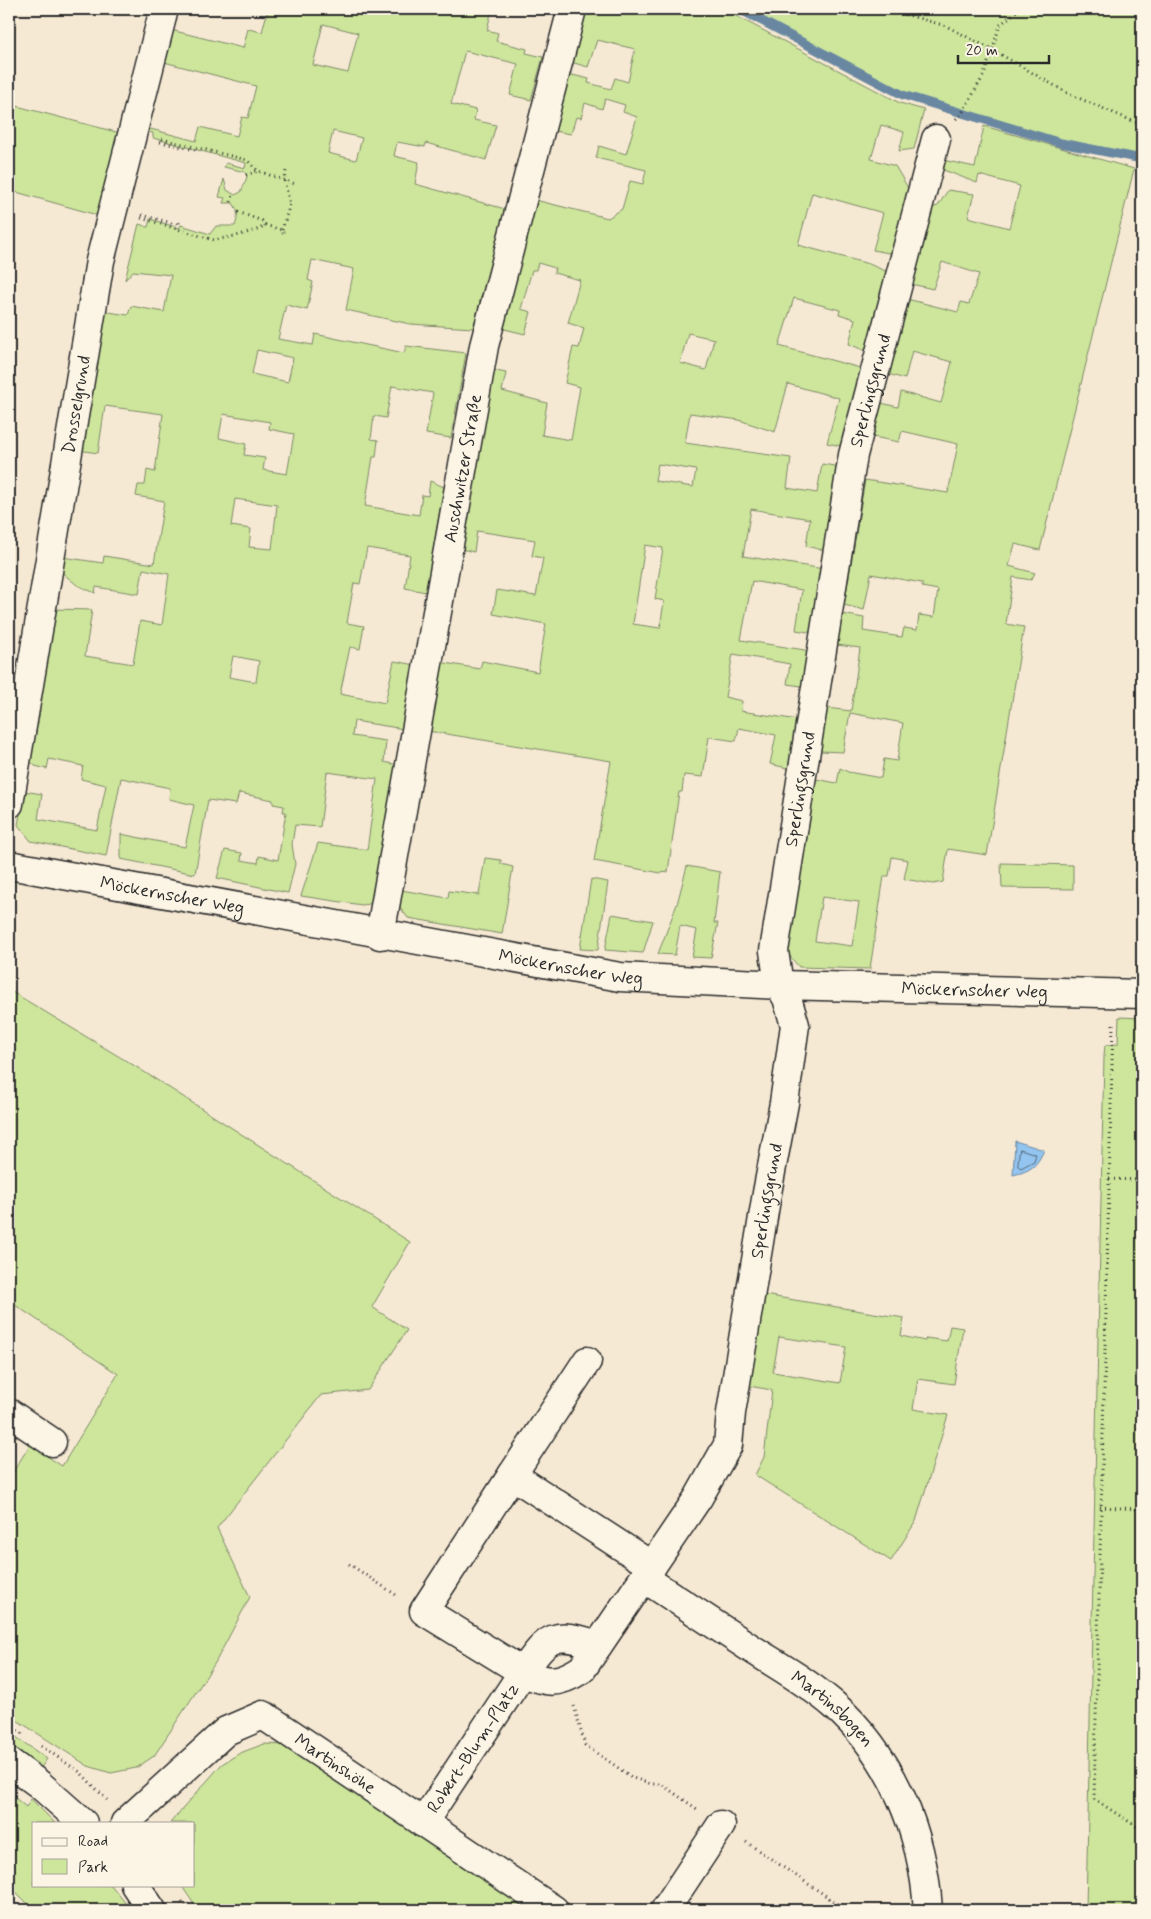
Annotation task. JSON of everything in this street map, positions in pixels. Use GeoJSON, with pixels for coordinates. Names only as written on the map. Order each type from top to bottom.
{"type":"FeatureCollection","features":[{"type":"Feature","properties":{"kind":"street","name":"Drosselgrund"},"geometry":{"type":"LineString","coordinates":[[9,804],[100,261],[164,9]]}},
{"type":"Feature","properties":{"kind":"street","name":"Auschwitzer Straße"},"geometry":{"type":"LineString","coordinates":[[380,935],[484,346],[572,9]]}},
{"type":"Feature","properties":{"kind":"street","name":"Sperlingsgrund"},"geometry":{"type":"LineString","coordinates":[[648,1572],[698,1498],[728,1445],[765,1203],[784,1103],[795,1025],[787,998],[779,985],[774,951],[852,455],[936,139]]}},
{"type":"Feature","properties":{"kind":"street","name":"Möckernscher Weg"},"geometry":{"type":"LineString","coordinates":[[9,864],[380,935],[620,977],[779,985],[1142,994]]}},
{"type":"Feature","properties":{"kind":"street"},"geometry":{"type":"LineString","coordinates":[[424,1611],[587,1360]]}},
{"type":"Feature","properties":{"kind":"street"},"geometry":{"type":"LineString","coordinates":[[9,1413],[52,1442]]}},
{"type":"Feature","properties":{"kind":"street"},"geometry":{"type":"LineString","coordinates":[[512,1475],[648,1572],[582,1669],[566,1679]]}},
{"type":"Feature","properties":{"kind":"street","name":"Martinsbogen"},"geometry":{"type":"LineString","coordinates":[[648,1572],[806,1684],[834,1705],[854,1725],[896,1784],[919,1845],[925,1876],[928,1910]]}},
{"type":"Feature","properties":{"kind":"street","name":"Robert-Blum-Platz"},"geometry":{"type":"LineString","coordinates":[[424,1611],[523,1672],[542,1681],[566,1679]]}},
{"type":"Feature","properties":{"kind":"street","name":"Robert-Blum-Platz"},"geometry":{"type":"LineString","coordinates":[[423,1823],[542,1646],[554,1638],[573,1637],[598,1645]]}},
{"type":"Feature","properties":{"kind":"street","name":"Martinshöhe"},"geometry":{"type":"LineString","coordinates":[[126,1822],[226,1731],[263,1715],[554,1910]]}},
{"type":"Feature","properties":{"kind":"street"},"geometry":{"type":"LineString","coordinates":[[9,1762],[39,1784],[82,1822]]}},
{"type":"Feature","properties":{"kind":"street"},"geometry":{"type":"LineString","coordinates":[[665,1910],[721,1825]]}},
{"type":"Feature","properties":{"kind":"street"},"geometry":{"type":"LineString","coordinates":[[136,1886],[152,1910]]}},
{"type":"Feature","properties":{"kind":"path"},"geometry":{"type":"LineString","coordinates":[[886,9],[946,26],[992,48],[1069,94],[1142,125]]}},
{"type":"Feature","properties":{"kind":"path"},"geometry":{"type":"LineString","coordinates":[[936,139],[967,105],[984,75],[1000,25],[1019,9]]}},
{"type":"Feature","properties":{"kind":"path"},"geometry":{"type":"LineString","coordinates":[[161,139],[247,160],[258,171],[295,184]]}},
{"type":"Feature","properties":{"kind":"path"},"geometry":{"type":"LineString","coordinates":[[154,140],[195,150],[194,154]]}},
{"type":"Feature","properties":{"kind":"path"},"geometry":{"type":"LineString","coordinates":[[284,235],[282,230],[290,204],[284,180],[286,170]]}},
{"type":"Feature","properties":{"kind":"path"},"geometry":{"type":"LineString","coordinates":[[246,175],[258,171]]}},
{"type":"Feature","properties":{"kind":"path"},"geometry":{"type":"LineString","coordinates":[[231,202],[234,195]]}},
{"type":"Feature","properties":{"kind":"path"},"geometry":{"type":"LineString","coordinates":[[238,212],[262,221],[265,225],[282,230]]}},
{"type":"Feature","properties":{"kind":"path"},"geometry":{"type":"LineString","coordinates":[[180,222],[179,225],[140,216],[214,240],[260,229],[265,225]]}},
{"type":"Feature","properties":{"kind":"path"},"geometry":{"type":"LineString","coordinates":[[1114,993],[1094,1799],[1142,1830]]}},
{"type":"Feature","properties":{"kind":"path"},"geometry":{"type":"LineString","coordinates":[[1109,1179],[1142,1180]]}},
{"type":"Feature","properties":{"kind":"path"},"geometry":{"type":"LineString","coordinates":[[1100,1508],[1142,1509]]}},
{"type":"Feature","properties":{"kind":"path"},"geometry":{"type":"LineString","coordinates":[[349,1564],[424,1611]]}},
{"type":"Feature","properties":{"kind":"path"},"geometry":{"type":"LineString","coordinates":[[566,1679],[585,1745],[633,1778],[651,1784],[661,1784],[848,1910]]}},
{"type":"Feature","properties":{"kind":"green space"},"geometry":{"type":"Polygon","coordinates":[[[268,9],[369,9],[383,14],[385,9],[492,9],[487,30],[498,33],[496,41],[527,49],[526,53],[543,57],[531,100],[510,95],[518,64],[465,51],[451,104],[476,110],[474,120],[496,125],[486,160],[426,143],[425,147],[397,142],[394,156],[419,162],[415,184],[505,209],[473,328],[410,324],[346,310],[354,269],[312,260],[308,280],[313,282],[307,310],[286,305],[278,339],[313,345],[315,334],[404,353],[406,346],[466,353],[451,438],[426,434],[433,393],[392,386],[386,418],[374,416],[371,439],[378,440],[376,457],[373,457],[365,506],[419,515],[422,495],[428,496],[430,481],[444,487],[426,592],[405,588],[410,555],[367,548],[360,584],[354,583],[347,623],[364,626],[360,649],[350,647],[340,694],[385,703],[394,661],[416,665],[404,729],[354,721],[352,736],[386,741],[384,762],[398,765],[375,898],[369,904],[362,905],[301,896],[318,843],[367,850],[377,779],[327,772],[320,827],[295,825],[292,844],[295,864],[288,893],[217,878],[225,850],[242,853],[241,860],[258,863],[259,856],[278,860],[286,812],[283,812],[284,806],[273,804],[273,800],[239,793],[236,804],[208,800],[195,874],[121,859],[121,834],[185,847],[194,805],[169,799],[170,788],[121,778],[106,856],[31,841],[18,825],[24,791],[42,794],[38,819],[97,830],[106,785],[81,779],[83,766],[49,759],[47,769],[35,766],[29,760],[54,609],[92,610],[85,656],[133,664],[140,621],[162,625],[169,574],[143,569],[139,594],[96,587],[95,593],[77,585],[60,571],[62,557],[103,563],[104,556],[154,564],[164,501],[136,496],[138,485],[145,485],[147,470],[155,472],[163,414],[105,406],[98,453],[78,450],[102,311],[128,315],[131,306],[164,312],[171,275],[133,271],[125,280],[139,224],[148,227],[150,219],[179,228],[181,225],[210,234],[216,226],[235,226],[237,214],[235,206],[233,203],[223,203],[225,198],[219,197],[224,179],[227,190],[235,195],[241,192],[247,177],[245,172],[224,167],[226,163],[245,168],[246,163],[153,138],[153,133],[147,132],[147,128],[196,141],[200,127],[237,136],[242,117],[248,118],[256,86],[164,62],[171,30],[243,48],[248,29],[262,32],[268,9]],[[323,24],[313,65],[348,73],[358,33],[323,24]],[[333,131],[328,153],[356,160],[362,138],[333,131]],[[257,350],[252,374],[288,382],[293,358],[257,350]],[[223,414],[219,438],[246,444],[244,455],[265,458],[263,470],[287,474],[294,434],[269,429],[270,422],[223,414]],[[235,499],[231,526],[251,529],[249,547],[272,549],[277,505],[235,499]],[[233,656],[229,677],[256,682],[259,661],[233,656]]]}},
{"type":"Feature","properties":{"kind":"green space"},"geometry":{"type":"Polygon","coordinates":[[[581,9],[723,9],[900,103],[924,110],[914,149],[899,151],[904,132],[881,125],[871,159],[895,166],[911,193],[894,254],[873,250],[883,213],[812,193],[798,245],[869,264],[890,273],[868,352],[849,344],[855,319],[839,314],[840,310],[794,298],[779,346],[864,369],[845,444],[841,446],[827,443],[839,398],[788,384],[775,432],[739,420],[690,413],[685,443],[791,458],[787,488],[817,493],[822,464],[841,467],[827,551],[806,546],[810,519],[751,509],[743,556],[824,569],[814,633],[796,630],[802,590],[752,581],[741,640],[811,651],[807,681],[801,686],[787,684],[790,664],[733,654],[725,697],[742,701],[741,711],[798,720],[791,769],[770,764],[776,735],[739,728],[736,741],[709,737],[703,777],[684,775],[682,792],[679,792],[668,872],[661,873],[594,861],[611,761],[428,731],[439,662],[480,669],[482,661],[538,672],[546,624],[493,614],[497,590],[536,596],[543,558],[532,556],[535,540],[477,531],[474,552],[457,548],[487,369],[506,373],[502,391],[547,403],[542,435],[571,440],[580,387],[565,383],[573,347],[579,348],[584,328],[568,323],[580,280],[554,273],[555,268],[538,263],[536,270],[532,270],[521,309],[531,312],[525,334],[496,327],[531,199],[608,218],[622,209],[630,181],[643,184],[646,170],[596,158],[599,146],[626,154],[637,117],[623,112],[625,105],[605,99],[602,109],[585,103],[581,118],[576,117],[571,134],[549,130],[564,73],[589,79],[588,83],[611,89],[615,78],[628,82],[635,49],[597,40],[588,67],[567,61],[581,9]],[[688,333],[680,363],[706,370],[714,339],[688,333]],[[658,464],[655,481],[693,487],[696,470],[658,464]],[[645,545],[633,624],[660,628],[664,601],[655,599],[663,548],[645,545]]]}},
{"type":"Feature","properties":{"kind":"green space"},"geometry":{"type":"Polygon","coordinates":[[[739,9],[1142,9],[1142,159],[1061,143],[903,95],[739,9]]]}},
{"type":"Feature","properties":{"kind":"green space"},"geometry":{"type":"Polygon","coordinates":[[[9,104],[120,133],[97,215],[9,190],[9,104]]]}},
{"type":"Feature","properties":{"kind":"green space"},"geometry":{"type":"Polygon","coordinates":[[[984,126],[1134,169],[1040,550],[1015,544],[1009,566],[1035,573],[1031,580],[1013,577],[1006,624],[1024,627],[987,855],[948,849],[943,882],[933,884],[904,879],[908,860],[892,857],[889,876],[884,876],[870,969],[799,967],[788,954],[816,779],[837,783],[840,768],[848,772],[881,778],[884,759],[897,761],[903,723],[850,713],[843,752],[820,751],[827,708],[851,711],[860,648],[837,645],[842,614],[864,618],[863,631],[902,637],[904,628],[917,630],[919,615],[934,617],[938,590],[922,587],[922,583],[871,574],[864,610],[844,605],[865,480],[948,493],[958,444],[902,431],[899,442],[873,437],[881,403],[898,407],[901,392],[941,403],[952,362],[912,351],[905,379],[888,374],[907,299],[958,312],[961,302],[969,304],[979,274],[942,262],[933,289],[911,284],[931,208],[938,206],[948,190],[974,194],[968,217],[1009,228],[1020,186],[979,175],[977,183],[941,169],[943,160],[975,167],[984,126]],[[822,897],[815,941],[852,946],[859,902],[822,897]]]}},
{"type":"Feature","properties":{"kind":"green space"},"geometry":{"type":"Polygon","coordinates":[[[485,858],[501,860],[501,864],[513,867],[502,934],[408,918],[398,905],[401,890],[448,898],[449,891],[479,895],[485,858]]]}},
{"type":"Feature","properties":{"kind":"green space"},"geometry":{"type":"Polygon","coordinates":[[[1001,863],[1073,865],[1073,889],[1002,888],[1001,863]]]}},
{"type":"Feature","properties":{"kind":"green space"},"geometry":{"type":"Polygon","coordinates":[[[687,866],[720,872],[714,923],[718,923],[711,958],[692,957],[697,930],[680,926],[675,955],[658,954],[677,904],[687,866]]]}},
{"type":"Feature","properties":{"kind":"green space"},"geometry":{"type":"Polygon","coordinates":[[[591,879],[608,882],[598,950],[580,949],[591,879]]]}},
{"type":"Feature","properties":{"kind":"green space"},"geometry":{"type":"Polygon","coordinates":[[[612,914],[653,921],[643,953],[605,950],[612,914]]]}},
{"type":"Feature","properties":{"kind":"green space"},"geometry":{"type":"Polygon","coordinates":[[[9,990],[138,1068],[410,1242],[372,1307],[407,1330],[368,1390],[321,1395],[217,1528],[250,1597],[215,1663],[154,1756],[136,1768],[111,1773],[88,1766],[9,1715],[9,1478],[30,1445],[62,1466],[118,1374],[9,1301],[9,990]]]}},
{"type":"Feature","properties":{"kind":"green space"},"geometry":{"type":"Polygon","coordinates":[[[1119,1017],[1142,1018],[1142,1910],[1086,1910],[1104,1056],[1105,1045],[1118,1044],[1119,1017]]]}},
{"type":"Feature","properties":{"kind":"green space"},"geometry":{"type":"Polygon","coordinates":[[[764,1295],[904,1318],[901,1336],[925,1341],[926,1338],[947,1341],[950,1326],[963,1328],[954,1384],[918,1379],[913,1409],[948,1415],[916,1521],[891,1561],[755,1475],[764,1457],[772,1390],[749,1386],[764,1295]],[[779,1337],[773,1372],[840,1383],[846,1347],[779,1337]]]}},
{"type":"Feature","properties":{"kind":"green space"},"geometry":{"type":"Polygon","coordinates":[[[9,1732],[47,1759],[40,1769],[9,1746],[9,1732]]]}},
{"type":"Feature","properties":{"kind":"green space"},"geometry":{"type":"Polygon","coordinates":[[[264,1744],[287,1745],[535,1910],[198,1910],[182,1886],[195,1886],[195,1822],[171,1822],[222,1764],[240,1753],[264,1744]]]}},
{"type":"Feature","properties":{"kind":"green space"},"geometry":{"type":"Polygon","coordinates":[[[9,1793],[26,1807],[31,1799],[54,1822],[32,1822],[32,1886],[112,1886],[131,1910],[34,1910],[9,1885],[9,1793]]]}},
{"type":"Feature","properties":{"kind":"water"},"geometry":{"type":"Polygon","coordinates":[[[1015,1141],[1044,1150],[1033,1167],[1013,1175],[1015,1141]]]}},
{"type":"Feature","properties":{"kind":"waterway"},"geometry":{"type":"LineString","coordinates":[[739,9],[903,95],[1061,143],[1142,159]]}}]}
